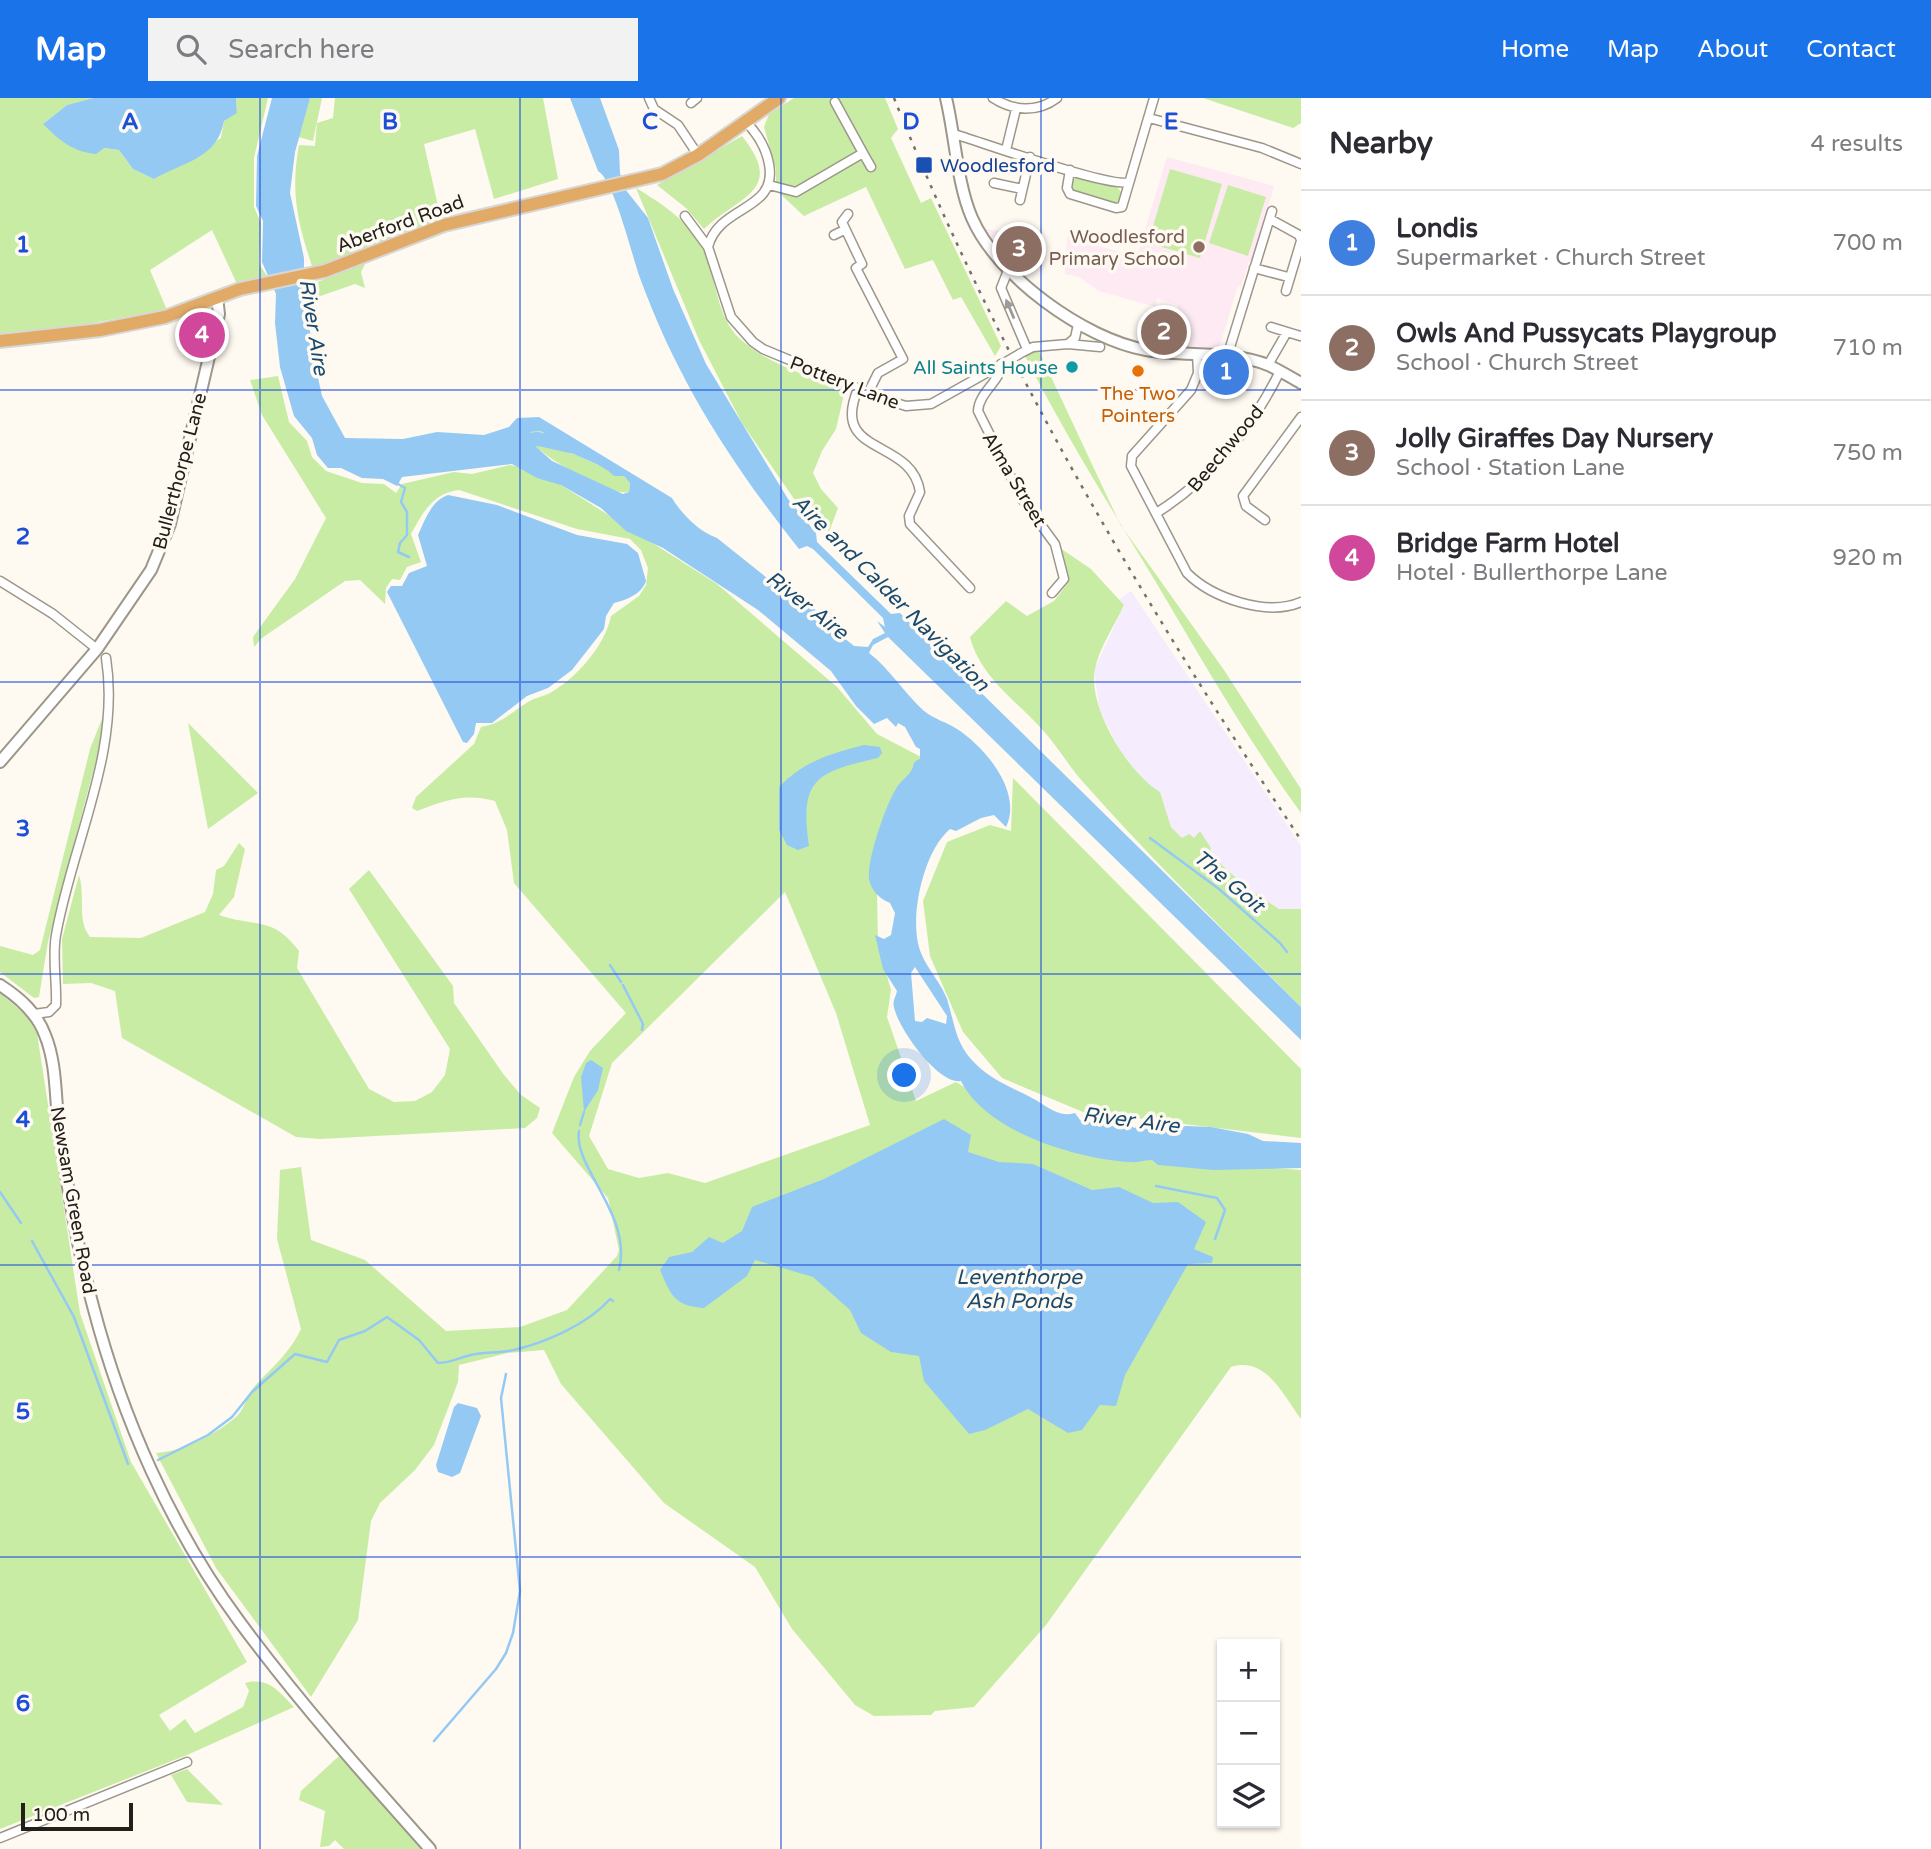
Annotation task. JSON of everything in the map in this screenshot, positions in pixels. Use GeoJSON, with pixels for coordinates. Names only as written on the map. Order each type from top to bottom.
{"type":"FeatureCollection","features":[{"type":"Feature","properties":{"kind":"main road"},"geometry":{"type":"LineString","coordinates":[[698,155],[779,98]]}},
{"type":"Feature","properties":{"kind":"main road","name":"Aberford Road"},"geometry":{"type":"LineString","coordinates":[[0,341],[100,330],[165,317],[266,282],[325,271],[444,225],[662,174],[698,155]]}},
{"type":"Feature","properties":{"kind":"street"},"geometry":{"type":"LineString","coordinates":[[649,98],[660,114],[678,125],[698,155]]}},
{"type":"Feature","properties":{"kind":"street"},"geometry":{"type":"LineString","coordinates":[[946,98],[972,219],[990,250],[1078,324],[1097,335],[1143,350],[1227,357],[1268,365],[1301,383]]}},
{"type":"Feature","properties":{"kind":"street"},"geometry":{"type":"LineString","coordinates":[[993,98],[1016,108],[1034,109],[1057,98]]}},
{"type":"Feature","properties":{"kind":"street"},"geometry":{"type":"LineString","coordinates":[[1070,170],[1066,188],[1070,194],[1116,208],[1123,205],[1154,98]]}},
{"type":"Feature","properties":{"kind":"street"},"geometry":{"type":"LineString","coordinates":[[835,102],[871,167]]}},
{"type":"Feature","properties":{"kind":"street"},"geometry":{"type":"LineString","coordinates":[[1006,150],[1016,108]]}},
{"type":"Feature","properties":{"kind":"street"},"geometry":{"type":"LineString","coordinates":[[1149,118],[1262,148],[1301,164]]}},
{"type":"Feature","properties":{"kind":"street"},"geometry":{"type":"LineString","coordinates":[[708,247],[716,227],[761,198],[769,185],[768,155],[745,121]]}},
{"type":"Feature","properties":{"kind":"street"},"geometry":{"type":"LineString","coordinates":[[954,134],[1070,170],[1120,183],[1129,182]]}},
{"type":"Feature","properties":{"kind":"street"},"geometry":{"type":"LineString","coordinates":[[769,185],[796,192],[863,153]]}},
{"type":"Feature","properties":{"kind":"street"},"geometry":{"type":"LineString","coordinates":[[1020,200],[1030,158]]}},
{"type":"Feature","properties":{"kind":"street"},"geometry":{"type":"LineString","coordinates":[[994,183],[1022,189]]}},
{"type":"Feature","properties":{"kind":"street"},"geometry":{"type":"LineString","coordinates":[[848,214],[842,222],[862,264],[856,268],[903,359],[878,373],[868,393]]}},
{"type":"Feature","properties":{"kind":"street"},"geometry":{"type":"LineString","coordinates":[[1227,357],[1271,215],[1299,235],[1301,241],[1288,277],[1286,291]]}},
{"type":"Feature","properties":{"kind":"street","name":"Pottery Lane"},"geometry":{"type":"LineString","coordinates":[[685,216],[708,247],[731,317],[743,333],[763,349],[868,393],[906,406],[932,404],[1027,350]]}},
{"type":"Feature","properties":{"kind":"street"},"geometry":{"type":"LineString","coordinates":[[834,235],[844,230]]}},
{"type":"Feature","properties":{"kind":"street"},"geometry":{"type":"LineString","coordinates":[[1009,268],[1001,288],[1027,350],[1068,344],[1100,347]]}},
{"type":"Feature","properties":{"kind":"street"},"geometry":{"type":"LineString","coordinates":[[1254,268],[1288,277]]}},
{"type":"Feature","properties":{"kind":"street","name":"Bullerthorpe Lane"},"geometry":{"type":"LineString","coordinates":[[0,762],[97,649],[151,570],[170,524],[219,314],[217,297]]}},
{"type":"Feature","properties":{"kind":"street"},"geometry":{"type":"LineString","coordinates":[[1068,344],[1074,338],[1078,324]]}},
{"type":"Feature","properties":{"kind":"street"},"geometry":{"type":"LineString","coordinates":[[1270,327],[1300,336]]}},
{"type":"Feature","properties":{"kind":"street"},"geometry":{"type":"LineString","coordinates":[[1268,365],[1287,332]]}},
{"type":"Feature","properties":{"kind":"street"},"geometry":{"type":"LineString","coordinates":[[1197,354],[1198,373],[1191,390],[1132,456],[1131,466],[1158,512],[1187,573],[1200,585],[1262,607],[1283,608],[1301,602]]}},
{"type":"Feature","properties":{"kind":"street","name":"Alma Street"},"geometry":{"type":"LineString","coordinates":[[1004,363],[981,397],[978,411],[1016,489],[1055,544],[1064,579],[1052,593]]}},
{"type":"Feature","properties":{"kind":"street","name":"Beechwood"},"geometry":{"type":"LineString","coordinates":[[1158,512],[1187,494],[1254,418],[1280,371]]}},
{"type":"Feature","properties":{"kind":"street"},"geometry":{"type":"LineString","coordinates":[[858,389],[850,415],[852,426],[870,442],[888,450],[916,479],[920,492],[909,516],[910,524],[970,588]]}},
{"type":"Feature","properties":{"kind":"street"},"geometry":{"type":"LineString","coordinates":[[1265,520],[1246,506],[1245,492],[1301,417]]}},
{"type":"Feature","properties":{"kind":"street"},"geometry":{"type":"LineString","coordinates":[[0,581],[54,614],[97,649]]}},
{"type":"Feature","properties":{"kind":"street"},"geometry":{"type":"LineString","coordinates":[[0,985],[34,1014],[49,1013],[56,1005],[55,938],[105,741],[110,709],[106,658]]}},
{"type":"Feature","properties":{"kind":"street","name":"Newsam Green Road"},"geometry":{"type":"LineString","coordinates":[[34,1014],[45,1034],[52,1057],[66,1181],[79,1254],[101,1336],[131,1423],[191,1546],[238,1619],[309,1711],[429,1849]]}},
{"type":"Feature","properties":{"kind":"street"},"geometry":{"type":"LineString","coordinates":[[0,1838],[187,1762]]}},
{"type":"Feature","properties":{"kind":"shaded area","name":"Woodlesford Primary School"},"geometry":{"type":"Polygon","coordinates":[[[1167,157],[1274,186],[1253,262],[1249,261],[1241,287],[1238,286],[1219,348],[1178,346],[1179,338],[1175,337],[1178,305],[1157,298],[1156,307],[1099,291],[1079,277],[1065,274],[1067,237],[1137,257],[1167,157]]]}},
{"type":"Feature","properties":{"kind":"shaded area"},"geometry":{"type":"Polygon","coordinates":[[[984,229],[1040,237],[1037,266],[1017,266],[984,229]]]}},
{"type":"Feature","properties":{"kind":"shaded area"},"geometry":{"type":"Polygon","coordinates":[[[1131,591],[1301,846],[1301,909],[1279,909],[1247,888],[1196,841],[1182,838],[1171,827],[1160,792],[1145,783],[1122,754],[1100,712],[1094,670],[1124,606],[1119,599],[1131,591]]]}},
{"type":"Feature","properties":{"kind":"green space"},"geometry":{"type":"Polygon","coordinates":[[[0,98],[93,98],[67,105],[43,124],[104,148],[119,150],[133,169],[154,179],[221,138],[224,121],[237,112],[236,98],[268,98],[254,158],[254,207],[261,223],[259,264],[267,276],[237,284],[212,230],[150,270],[167,310],[86,324],[0,334],[0,98]]]}},
{"type":"Feature","properties":{"kind":"green space"},"geometry":{"type":"Polygon","coordinates":[[[310,98],[322,98],[313,141],[298,137],[310,98]]]}},
{"type":"Feature","properties":{"kind":"green space"},"geometry":{"type":"Polygon","coordinates":[[[335,98],[543,98],[558,179],[494,199],[475,129],[424,144],[441,219],[313,269],[297,208],[296,162],[299,145],[315,146],[317,123],[333,118],[335,98]]]}},
{"type":"Feature","properties":{"kind":"green space"},"geometry":{"type":"Polygon","coordinates":[[[794,98],[885,98],[898,129],[891,138],[921,203],[931,198],[1001,346],[995,356],[961,297],[953,300],[933,260],[905,269],[866,187],[804,216],[776,190],[776,169],[764,127],[769,114],[794,98]]]}},
{"type":"Feature","properties":{"kind":"green space"},"geometry":{"type":"Polygon","coordinates":[[[1203,98],[1301,98],[1301,123],[1293,128],[1203,98]]]}},
{"type":"Feature","properties":{"kind":"green space"},"geometry":{"type":"Polygon","coordinates":[[[742,136],[760,169],[759,181],[743,200],[704,229],[686,208],[657,185],[742,136]]]}},
{"type":"Feature","properties":{"kind":"green space"},"geometry":{"type":"Polygon","coordinates":[[[1170,169],[1222,184],[1200,258],[1148,243],[1170,169]]]}},
{"type":"Feature","properties":{"kind":"green space"},"geometry":{"type":"Polygon","coordinates":[[[1079,176],[1117,187],[1122,193],[1121,202],[1117,205],[1072,192],[1069,189],[1071,181],[1079,176]]]}},
{"type":"Feature","properties":{"kind":"green space"},"geometry":{"type":"Polygon","coordinates":[[[1228,185],[1266,197],[1248,256],[1209,243],[1228,185]]]}},
{"type":"Feature","properties":{"kind":"green space"},"geometry":{"type":"Polygon","coordinates":[[[636,188],[674,214],[691,230],[708,260],[725,318],[739,338],[776,363],[845,390],[836,429],[822,451],[813,473],[821,489],[838,508],[829,532],[821,523],[814,528],[742,423],[699,340],[636,188]]]}},
{"type":"Feature","properties":{"kind":"green space"},"geometry":{"type":"Polygon","coordinates":[[[367,260],[361,272],[365,288],[355,284],[309,300],[309,286],[367,260]]]}},
{"type":"Feature","properties":{"kind":"green space"},"geometry":{"type":"Polygon","coordinates":[[[1038,349],[1118,520],[1024,354],[1038,349]]]}},
{"type":"Feature","properties":{"kind":"green space"},"geometry":{"type":"Polygon","coordinates":[[[278,376],[289,422],[307,441],[312,457],[326,471],[362,483],[384,484],[396,493],[402,484],[454,472],[472,474],[510,465],[539,471],[717,584],[837,687],[877,734],[925,759],[882,854],[877,894],[878,944],[891,990],[887,1017],[916,1101],[956,1082],[1048,1139],[1178,1161],[1301,1170],[1301,1419],[1264,1372],[1243,1365],[1231,1367],[1046,1625],[974,1707],[935,1711],[931,1715],[874,1716],[855,1705],[792,1629],[755,1567],[664,1503],[561,1384],[544,1350],[508,1353],[459,1365],[458,1382],[434,1445],[415,1470],[380,1503],[371,1521],[358,1620],[311,1697],[216,1568],[156,1453],[177,1449],[200,1440],[238,1415],[252,1390],[286,1353],[301,1329],[277,1239],[280,1170],[301,1167],[311,1240],[365,1260],[446,1331],[520,1327],[567,1310],[617,1256],[619,1250],[608,1198],[552,1133],[574,1077],[590,1051],[626,1013],[514,883],[507,830],[495,801],[465,798],[417,811],[412,808],[416,797],[474,744],[481,727],[501,720],[530,701],[548,694],[578,671],[596,650],[611,616],[639,596],[646,585],[648,568],[641,550],[630,539],[577,529],[459,490],[436,499],[420,518],[411,534],[421,562],[407,567],[400,580],[392,579],[386,588],[385,604],[360,580],[345,581],[262,638],[254,647],[253,637],[295,579],[326,518],[262,415],[250,380],[278,376]],[[785,892],[612,1063],[589,1136],[608,1169],[639,1178],[668,1173],[705,1183],[870,1125],[836,1013],[785,892]]]}},
{"type":"Feature","properties":{"kind":"green space"},"geometry":{"type":"Polygon","coordinates":[[[540,431],[564,450],[624,476],[630,483],[629,492],[619,492],[591,482],[545,454],[526,438],[531,432],[540,431]]]}},
{"type":"Feature","properties":{"kind":"green space"},"geometry":{"type":"Polygon","coordinates":[[[1124,529],[1224,670],[1301,789],[1301,813],[1244,729],[1124,529]]]}},
{"type":"Feature","properties":{"kind":"green space"},"geometry":{"type":"Polygon","coordinates":[[[1060,548],[1091,569],[1124,605],[1097,661],[1094,684],[1097,702],[1124,755],[1136,771],[1160,792],[1171,827],[1182,838],[1189,834],[1194,838],[1200,831],[1211,848],[1209,853],[1247,888],[1279,909],[1301,909],[1301,1007],[1109,811],[1046,734],[999,686],[975,651],[970,637],[1006,601],[1027,616],[1054,601],[1068,583],[1058,553],[1060,548]]]}},
{"type":"Feature","properties":{"kind":"green space"},"geometry":{"type":"Polygon","coordinates":[[[105,711],[98,753],[48,942],[39,997],[34,998],[0,972],[0,946],[33,955],[40,950],[90,749],[105,711]]]}},
{"type":"Feature","properties":{"kind":"green space"},"geometry":{"type":"Polygon","coordinates":[[[188,723],[258,793],[208,829],[188,723]]]}},
{"type":"Feature","properties":{"kind":"green space"},"geometry":{"type":"Polygon","coordinates":[[[1013,778],[1301,1069],[1301,1138],[1083,1112],[1002,1078],[963,1032],[930,956],[923,901],[947,842],[990,825],[1011,831],[1013,778]]]}},
{"type":"Feature","properties":{"kind":"green space"},"geometry":{"type":"Polygon","coordinates":[[[239,843],[245,849],[234,897],[219,915],[272,927],[299,951],[297,968],[369,1089],[394,1102],[415,1101],[432,1092],[445,1075],[450,1049],[349,889],[369,870],[453,986],[454,1003],[504,1075],[521,1095],[540,1108],[537,1118],[525,1128],[320,1139],[296,1137],[122,1038],[115,991],[91,983],[63,984],[62,939],[79,875],[83,923],[90,937],[141,938],[205,912],[213,894],[216,870],[224,866],[239,843]]]}},
{"type":"Feature","properties":{"kind":"green space"},"geometry":{"type":"Polygon","coordinates":[[[0,993],[27,1016],[37,1033],[80,1313],[131,1462],[247,1662],[159,1715],[170,1731],[185,1719],[195,1733],[243,1707],[249,1691],[245,1683],[253,1682],[272,1687],[294,1707],[187,1755],[0,1829],[0,993]]]}},
{"type":"Feature","properties":{"kind":"green space"},"geometry":{"type":"Polygon","coordinates":[[[339,1756],[361,1775],[423,1849],[344,1849],[335,1840],[329,1846],[320,1847],[325,1811],[299,1800],[301,1791],[339,1756]]]}},
{"type":"Feature","properties":{"kind":"green space"},"geometry":{"type":"Polygon","coordinates":[[[187,1769],[223,1805],[187,1802],[171,1775],[187,1769]]]}},
{"type":"Feature","properties":{"kind":"water"},"geometry":{"type":"Polygon","coordinates":[[[93,98],[236,98],[237,113],[224,121],[220,134],[207,151],[154,179],[133,169],[119,150],[104,148],[96,154],[80,151],[61,140],[43,124],[67,105],[93,98]]]}},
{"type":"Feature","properties":{"kind":"water"},"geometry":{"type":"Polygon","coordinates":[[[272,98],[310,98],[295,152],[290,193],[304,258],[304,296],[322,396],[345,438],[403,439],[437,432],[484,435],[509,427],[517,418],[539,417],[672,498],[697,527],[717,538],[782,590],[816,610],[822,620],[854,646],[868,647],[873,639],[885,633],[877,621],[885,627],[883,618],[813,549],[807,546],[799,549],[729,453],[671,352],[640,278],[616,203],[604,177],[598,171],[570,98],[600,98],[619,150],[620,173],[625,189],[648,218],[673,289],[706,364],[788,499],[816,533],[817,542],[891,614],[900,613],[1301,1007],[1301,1040],[888,637],[873,645],[869,653],[924,711],[957,729],[979,747],[998,772],[1009,799],[1010,813],[1006,827],[994,815],[981,818],[956,831],[950,829],[933,852],[918,899],[916,930],[920,951],[944,992],[965,1051],[991,1077],[1058,1113],[1075,1113],[1080,1120],[1113,1126],[1131,1125],[1134,1128],[1150,1124],[1171,1130],[1186,1126],[1211,1127],[1248,1134],[1263,1141],[1301,1143],[1301,1168],[1213,1170],[1158,1165],[1152,1160],[1134,1162],[1085,1155],[1035,1140],[1012,1128],[973,1099],[961,1081],[952,1080],[931,1065],[911,1041],[894,1007],[897,991],[883,969],[875,935],[884,939],[891,935],[895,913],[890,903],[874,891],[869,879],[874,846],[888,806],[897,787],[920,759],[920,749],[916,747],[905,727],[898,723],[896,727],[887,718],[874,724],[856,706],[831,671],[758,610],[663,548],[626,531],[601,508],[561,485],[537,478],[512,464],[402,477],[397,486],[383,479],[362,478],[341,468],[328,468],[317,455],[312,438],[294,416],[280,367],[275,323],[276,294],[262,262],[263,221],[256,206],[257,156],[272,98]],[[540,431],[531,432],[526,438],[552,461],[623,494],[629,492],[630,483],[624,476],[614,476],[602,467],[563,449],[540,431]],[[915,967],[911,973],[915,1021],[922,1022],[927,1018],[946,1024],[947,1016],[915,967]]]}},
{"type":"Feature","properties":{"kind":"water"},"geometry":{"type":"Polygon","coordinates":[[[448,495],[497,505],[577,535],[627,544],[638,553],[646,581],[637,593],[614,603],[606,616],[604,629],[572,670],[548,688],[527,696],[492,723],[476,723],[474,734],[467,743],[463,742],[387,592],[391,586],[402,586],[409,573],[427,566],[418,535],[433,506],[448,495]]]}},
{"type":"Feature","properties":{"kind":"water"},"geometry":{"type":"Polygon","coordinates":[[[864,745],[880,747],[882,753],[878,758],[840,768],[817,782],[810,792],[807,806],[809,846],[798,850],[787,845],[779,830],[779,787],[808,765],[829,755],[864,745]]]}},
{"type":"Feature","properties":{"kind":"water"},"geometry":{"type":"Polygon","coordinates":[[[591,1060],[603,1068],[598,1090],[584,1112],[581,1077],[586,1063],[591,1060]]]}},
{"type":"Feature","properties":{"kind":"water","name":"Leventhorpe Ash Ponds"},"geometry":{"type":"Polygon","coordinates":[[[944,1119],[971,1135],[968,1152],[999,1162],[1033,1164],[1092,1190],[1119,1187],[1153,1203],[1178,1202],[1206,1222],[1194,1249],[1213,1257],[1212,1263],[1188,1264],[1125,1375],[1116,1406],[1100,1405],[1082,1430],[1068,1433],[1028,1409],[985,1430],[969,1434],[924,1381],[919,1356],[891,1352],[861,1333],[850,1310],[813,1277],[755,1260],[747,1276],[704,1308],[686,1305],[675,1298],[660,1270],[669,1257],[692,1252],[709,1237],[723,1243],[742,1231],[752,1207],[824,1179],[944,1119]]]}},
{"type":"Feature","properties":{"kind":"water"},"geometry":{"type":"Polygon","coordinates":[[[458,1403],[477,1408],[481,1416],[460,1473],[452,1477],[438,1472],[436,1465],[454,1407],[458,1403]]]}},
{"type":"Feature","properties":{"kind":"waterway","name":"River Aire"},"geometry":{"type":"LineString","coordinates":[[511,443],[538,439],[570,446]]}},
{"type":"Feature","properties":{"kind":"waterway"},"geometry":{"type":"LineString","coordinates":[[398,484],[405,488],[401,502],[407,512],[407,535],[400,543],[398,552],[409,557]]}},
{"type":"Feature","properties":{"kind":"waterway","name":"The Goit"},"geometry":{"type":"LineString","coordinates":[[1150,838],[1219,889],[1287,952]]}},
{"type":"Feature","properties":{"kind":"waterway"},"geometry":{"type":"LineString","coordinates":[[610,965],[621,982]]}},
{"type":"Feature","properties":{"kind":"waterway"},"geometry":{"type":"LineString","coordinates":[[623,985],[643,1024],[642,1030]]}},
{"type":"Feature","properties":{"kind":"waterway"},"geometry":{"type":"LineString","coordinates":[[580,1125],[584,1112]]}},
{"type":"Feature","properties":{"kind":"waterway"},"geometry":{"type":"LineString","coordinates":[[579,1131],[585,1161],[618,1230],[621,1250],[619,1270]]}},
{"type":"Feature","properties":{"kind":"waterway"},"geometry":{"type":"LineString","coordinates":[[1156,1186],[1217,1198],[1225,1210],[1215,1239]]}},
{"type":"Feature","properties":{"kind":"waterway"},"geometry":{"type":"LineString","coordinates":[[0,1192],[21,1223]]}},
{"type":"Feature","properties":{"kind":"waterway"},"geometry":{"type":"LineString","coordinates":[[32,1241],[74,1317],[128,1464]]}},
{"type":"Feature","properties":{"kind":"waterway"},"geometry":{"type":"LineString","coordinates":[[158,1460],[208,1435],[232,1417],[252,1392],[295,1354],[327,1362],[339,1340],[365,1331],[387,1317],[419,1340],[438,1363],[443,1363],[476,1354],[514,1350],[540,1342],[579,1324],[610,1299],[613,1301]]}},
{"type":"Feature","properties":{"kind":"waterway"},"geometry":{"type":"LineString","coordinates":[[434,1741],[496,1669],[506,1653],[513,1633],[520,1591],[501,1398],[506,1374]]}},
{"type":"Feature","properties":{"kind":"railway"},"geometry":{"type":"LineString","coordinates":[[894,98],[935,196],[980,292],[1078,480],[1186,662],[1301,840]]}},
{"type":"Feature","properties":{"kind":"place","name":"Woodlesford"},"geometry":{"type":"Point","coordinates":[924,165]}},
{"type":"Feature","properties":{"kind":"place","name":"Woodlesford Primary School"},"geometry":{"type":"Point","coordinates":[1199,247]}},
{"type":"Feature","properties":{"kind":"place","name":"Jolly Giraffes Day Nursery"},"geometry":{"type":"Point","coordinates":[1019,249]}},
{"type":"Feature","properties":{"kind":"place","name":"Owls And Pussycats Playgroup"},"geometry":{"type":"Point","coordinates":[1164,332]}},
{"type":"Feature","properties":{"kind":"place","name":"Bridge Farm Hotel"},"geometry":{"type":"Point","coordinates":[202,335]}},
{"type":"Feature","properties":{"kind":"place","name":"All Saints House"},"geometry":{"type":"Point","coordinates":[1072,367]}},
{"type":"Feature","properties":{"kind":"place","name":"The Two Pointers"},"geometry":{"type":"Point","coordinates":[1138,371]}},
{"type":"Feature","properties":{"kind":"place","name":"Londis"},"geometry":{"type":"Point","coordinates":[1226,372]}},
{"type":"Feature","properties":{"kind":"water label","name":"Aire and Calder Navigation"},"geometry":{"type":"Point","coordinates":[891,593]}}]}
